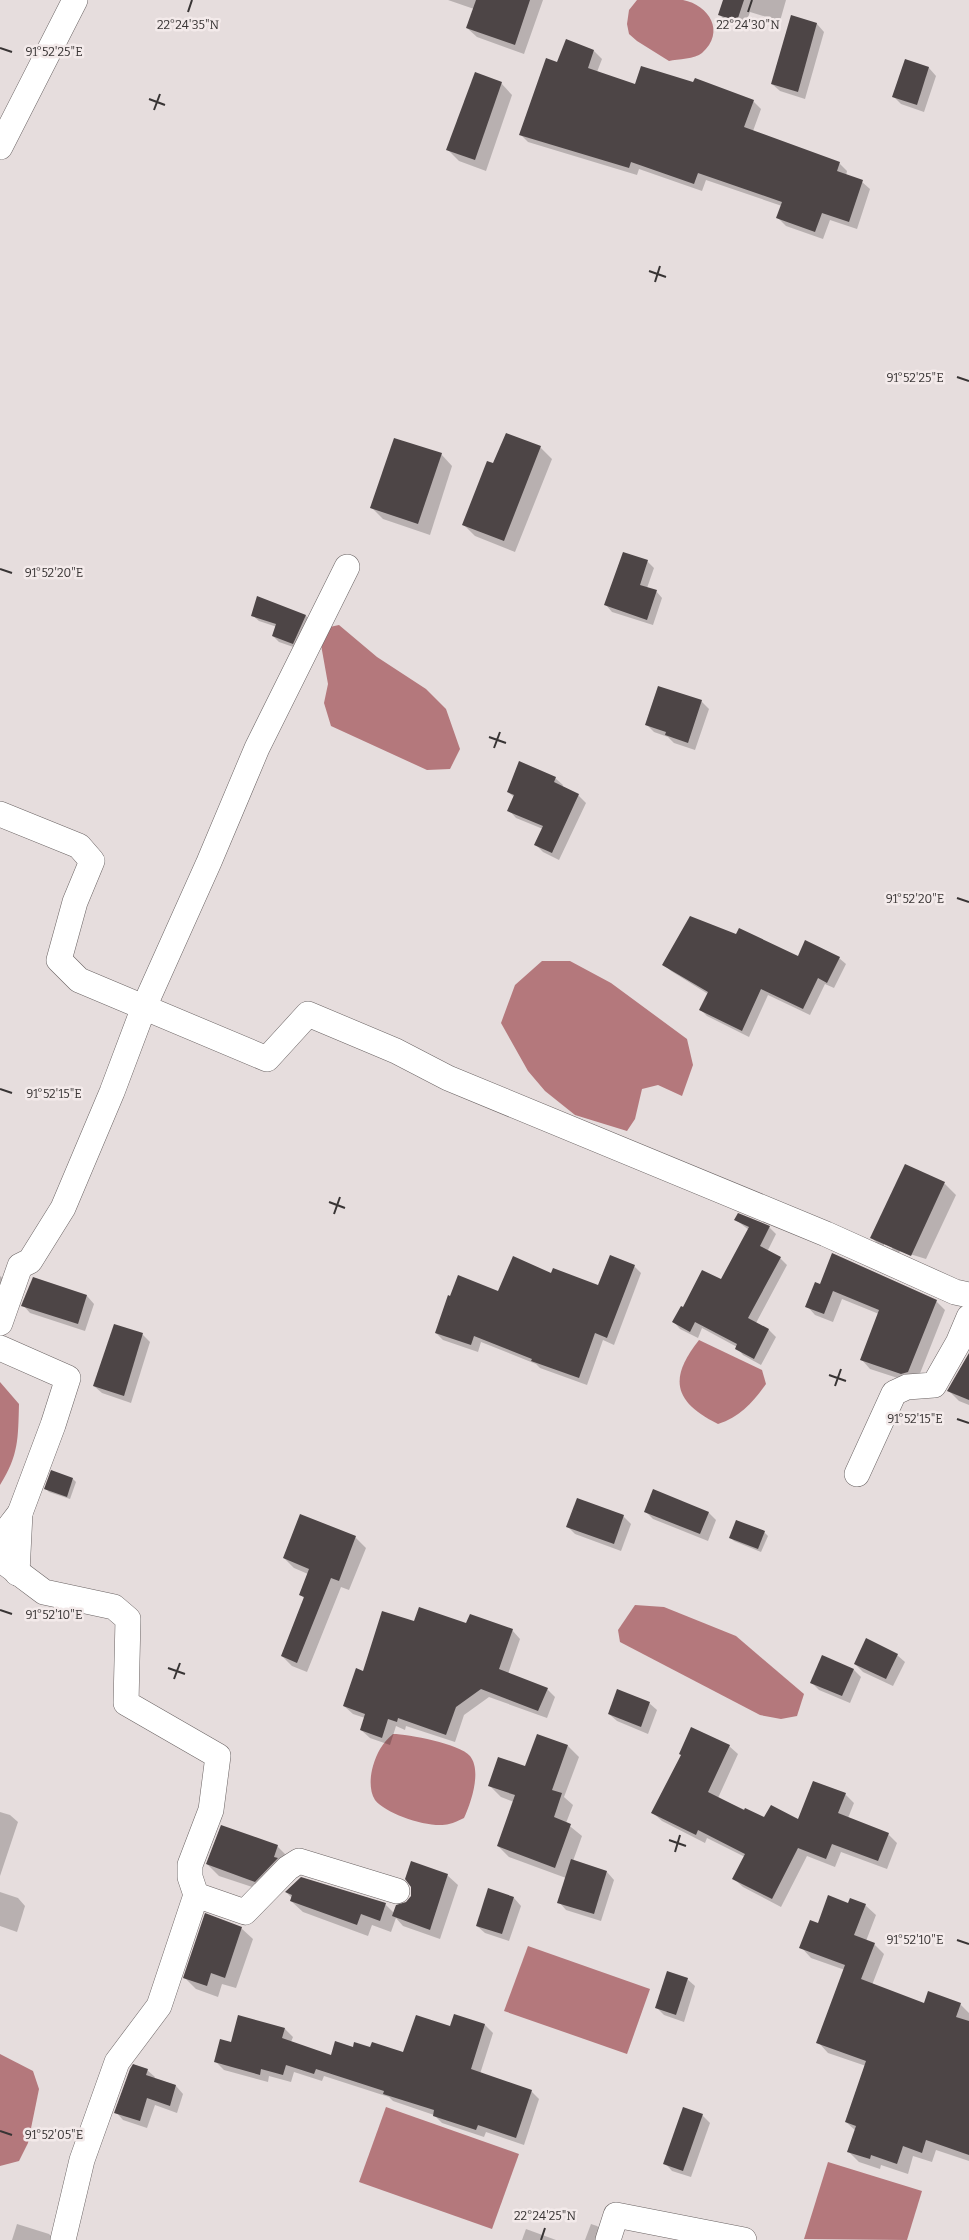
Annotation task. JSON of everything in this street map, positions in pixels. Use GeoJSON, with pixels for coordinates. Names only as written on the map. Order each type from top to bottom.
{"type":"FeatureCollection","features":[{"type":"Feature","properties":{"kind":"street"},"geometry":{"type":"LineString","coordinates":[[0,146],[29,94],[75,0]]}},
{"type":"Feature","properties":{"kind":"street"},"geometry":{"type":"LineString","coordinates":[[0,1323],[20,1266],[30,1261],[63,1208],[112,1092],[144,1007],[209,862],[257,748],[347,567]]}},
{"type":"Feature","properties":{"kind":"street"},"geometry":{"type":"LineString","coordinates":[[0,814],[79,846],[92,861],[75,902],[59,960],[79,980],[267,1059],[308,1014],[396,1051],[448,1078],[790,1219],[949,1289],[969,1295]]}},
{"type":"Feature","properties":{"kind":"street"},"geometry":{"type":"LineString","coordinates":[[857,1474],[894,1392],[907,1386],[934,1385],[958,1344],[969,1317]]}},
{"type":"Feature","properties":{"kind":"street"},"geometry":{"type":"LineString","coordinates":[[0,1348],[68,1378],[53,1425],[20,1513],[9,1566],[44,1592],[114,1607],[128,1619],[126,1703],[218,1756],[211,1810],[190,1865],[190,1877],[196,1895],[159,2006],[117,2062],[82,2160],[63,2240]]}},
{"type":"Feature","properties":{"kind":"street"},"geometry":{"type":"LineString","coordinates":[[0,1538],[20,1513]]}},
{"type":"Feature","properties":{"kind":"street"},"geometry":{"type":"LineString","coordinates":[[196,1895],[245,1912],[288,1868],[299,1861],[396,1891]]}},
{"type":"Feature","properties":{"kind":"street"},"geometry":{"type":"LineString","coordinates":[[608,2240],[616,2215],[744,2240]]}},
{"type":"Feature","properties":{"kind":"shaded area"},"geometry":{"type":"Polygon","coordinates":[[[637,0],[683,0],[700,7],[707,13],[713,28],[713,37],[709,45],[699,55],[669,61],[637,41],[629,34],[627,24],[629,10],[637,0]]]}},
{"type":"Feature","properties":{"kind":"shaded area"},"geometry":{"type":"Polygon","coordinates":[[[339,625],[377,657],[426,689],[446,709],[460,749],[450,769],[427,770],[331,726],[324,703],[328,684],[320,639],[325,628],[339,625]]]}},
{"type":"Feature","properties":{"kind":"shaded area"},"geometry":{"type":"Polygon","coordinates":[[[542,961],[570,961],[611,983],[687,1039],[693,1065],[682,1096],[658,1085],[642,1089],[635,1119],[627,1131],[575,1115],[545,1091],[528,1071],[501,1023],[515,985],[542,961]]]}},
{"type":"Feature","properties":{"kind":"shaded area"},"geometry":{"type":"Polygon","coordinates":[[[699,1340],[762,1370],[766,1384],[756,1397],[739,1413],[718,1424],[703,1416],[692,1407],[684,1398],[680,1388],[683,1366],[699,1340]]]}},
{"type":"Feature","properties":{"kind":"shaded area"},"geometry":{"type":"Polygon","coordinates":[[[0,1382],[19,1404],[14,1455],[0,1485],[0,1382]]]}},
{"type":"Feature","properties":{"kind":"shaded area"},"geometry":{"type":"Polygon","coordinates":[[[635,1605],[664,1607],[736,1636],[804,1694],[797,1716],[781,1719],[760,1715],[620,1642],[618,1630],[635,1605]]]}},
{"type":"Feature","properties":{"kind":"shaded area"},"geometry":{"type":"Polygon","coordinates":[[[393,1734],[445,1744],[470,1756],[475,1770],[475,1778],[470,1804],[464,1818],[451,1824],[421,1823],[389,1811],[375,1800],[371,1783],[373,1766],[380,1749],[393,1734]]]}},
{"type":"Feature","properties":{"kind":"shaded area"},"geometry":{"type":"Polygon","coordinates":[[[528,1946],[650,1989],[627,2054],[504,2011],[528,1946]]]}},
{"type":"Feature","properties":{"kind":"shaded area"},"geometry":{"type":"Polygon","coordinates":[[[0,2054],[33,2071],[39,2089],[28,2143],[19,2161],[0,2166],[0,2054]]]}},
{"type":"Feature","properties":{"kind":"shaded area"},"geometry":{"type":"Polygon","coordinates":[[[386,2107],[519,2154],[492,2229],[359,2182],[386,2107]]]}},
{"type":"Feature","properties":{"kind":"shaded area"},"geometry":{"type":"Polygon","coordinates":[[[828,2162],[922,2191],[907,2240],[804,2239],[828,2162]]]}},
{"type":"Feature","properties":{"kind":"building"},"geometry":{"type":"Polygon","coordinates":[[[476,0],[530,0],[515,45],[466,28],[476,0]]]}},
{"type":"Feature","properties":{"kind":"building"},"geometry":{"type":"Polygon","coordinates":[[[723,0],[744,0],[737,21],[718,15],[723,0]]]}},
{"type":"Feature","properties":{"kind":"building"},"geometry":{"type":"Polygon","coordinates":[[[791,15],[817,23],[798,92],[771,84],[791,15]]]}},
{"type":"Feature","properties":{"kind":"building"},"geometry":{"type":"Polygon","coordinates":[[[566,39],[594,50],[588,68],[635,84],[641,66],[693,82],[695,78],[754,100],[744,127],[840,162],[837,171],[863,180],[849,222],[822,213],[815,232],[776,218],[782,202],[698,173],[694,184],[631,162],[629,168],[519,135],[546,58],[557,62],[566,39]]]}},
{"type":"Feature","properties":{"kind":"building"},"geometry":{"type":"Polygon","coordinates":[[[905,59],[929,67],[917,105],[892,97],[905,59]]]}},
{"type":"Feature","properties":{"kind":"building"},"geometry":{"type":"Polygon","coordinates":[[[475,72],[502,82],[475,160],[446,150],[475,72]]]}},
{"type":"Feature","properties":{"kind":"building"},"geometry":{"type":"Polygon","coordinates":[[[506,433],[541,446],[504,541],[462,525],[487,461],[493,463],[506,433]]]}},
{"type":"Feature","properties":{"kind":"building"},"geometry":{"type":"Polygon","coordinates":[[[394,438],[442,453],[418,524],[370,508],[394,438]]]}},
{"type":"Feature","properties":{"kind":"building"},"geometry":{"type":"Polygon","coordinates":[[[623,552],[648,560],[640,585],[657,590],[647,620],[604,605],[623,552]]]}},
{"type":"Feature","properties":{"kind":"building"},"geometry":{"type":"Polygon","coordinates":[[[257,596],[306,615],[293,644],[272,636],[276,624],[251,616],[257,596]]]}},
{"type":"Feature","properties":{"kind":"building"},"geometry":{"type":"Polygon","coordinates":[[[658,686],[702,700],[688,743],[665,735],[666,732],[645,725],[658,686]]]}},
{"type":"Feature","properties":{"kind":"building"},"geometry":{"type":"Polygon","coordinates":[[[519,761],[556,777],[554,782],[579,794],[552,853],[534,845],[543,826],[507,811],[514,795],[507,792],[519,761]]]}},
{"type":"Feature","properties":{"kind":"building"},"geometry":{"type":"Polygon","coordinates":[[[690,916],[736,934],[739,928],[798,956],[805,940],[840,957],[827,983],[818,978],[803,1009],[761,989],[742,1031],[699,1010],[708,992],[662,965],[690,916]]]}},
{"type":"Feature","properties":{"kind":"building"},"geometry":{"type":"Polygon","coordinates":[[[905,1164],[945,1182],[911,1256],[870,1238],[905,1164]]]}},
{"type":"Feature","properties":{"kind":"building"},"geometry":{"type":"Polygon","coordinates":[[[738,1213],[770,1226],[760,1246],[781,1257],[748,1318],[769,1329],[754,1359],[735,1349],[737,1344],[695,1322],[690,1332],[672,1322],[681,1306],[683,1307],[702,1270],[721,1279],[749,1227],[734,1220],[738,1213]]]}},
{"type":"Feature","properties":{"kind":"building"},"geometry":{"type":"Polygon","coordinates":[[[832,1253],[937,1300],[908,1372],[901,1374],[860,1360],[879,1310],[833,1291],[824,1314],[805,1307],[815,1282],[820,1284],[832,1253]]]}},
{"type":"Feature","properties":{"kind":"building"},"geometry":{"type":"Polygon","coordinates":[[[610,1255],[635,1265],[607,1338],[595,1333],[579,1378],[531,1361],[532,1359],[474,1336],[471,1345],[435,1333],[448,1295],[450,1296],[458,1275],[498,1291],[513,1256],[551,1273],[553,1268],[598,1285],[610,1255]]]}},
{"type":"Feature","properties":{"kind":"building"},"geometry":{"type":"Polygon","coordinates":[[[33,1277],[87,1295],[78,1324],[21,1306],[33,1277]]]}},
{"type":"Feature","properties":{"kind":"building"},"geometry":{"type":"Polygon","coordinates":[[[114,1324],[143,1333],[124,1396],[93,1386],[114,1324]]]}},
{"type":"Feature","properties":{"kind":"building"},"geometry":{"type":"Polygon","coordinates":[[[969,1353],[969,1400],[947,1391],[969,1353]]]}},
{"type":"Feature","properties":{"kind":"building"},"geometry":{"type":"Polygon","coordinates":[[[51,1470],[73,1478],[67,1497],[44,1489],[51,1470]]]}},
{"type":"Feature","properties":{"kind":"building"},"geometry":{"type":"Polygon","coordinates":[[[653,1489],[709,1512],[700,1534],[644,1512],[653,1489]]]}},
{"type":"Feature","properties":{"kind":"building"},"geometry":{"type":"Polygon","coordinates":[[[577,1498],[624,1515],[614,1544],[566,1527],[577,1498]]]}},
{"type":"Feature","properties":{"kind":"building"},"geometry":{"type":"Polygon","coordinates":[[[300,1514],[356,1536],[339,1581],[331,1578],[297,1663],[281,1656],[304,1597],[299,1595],[309,1569],[283,1558],[300,1514]]]}},
{"type":"Feature","properties":{"kind":"building"},"geometry":{"type":"Polygon","coordinates":[[[736,1520],[765,1531],[758,1549],[729,1538],[736,1520]]]}},
{"type":"Feature","properties":{"kind":"building"},"geometry":{"type":"Polygon","coordinates":[[[419,1607],[466,1623],[470,1614],[513,1629],[499,1669],[548,1688],[538,1711],[481,1689],[456,1707],[446,1735],[398,1718],[397,1722],[388,1719],[382,1738],[360,1730],[365,1714],[343,1706],[356,1668],[363,1671],[382,1611],[414,1621],[419,1607]]]}},
{"type":"Feature","properties":{"kind":"building"},"geometry":{"type":"Polygon","coordinates":[[[866,1638],[898,1654],[886,1679],[854,1664],[866,1638]]]}},
{"type":"Feature","properties":{"kind":"building"},"geometry":{"type":"Polygon","coordinates":[[[822,1655],[854,1669],[842,1696],[810,1683],[822,1655]]]}},
{"type":"Feature","properties":{"kind":"building"},"geometry":{"type":"Polygon","coordinates":[[[617,1689],[650,1702],[641,1727],[608,1714],[617,1689]]]}},
{"type":"Feature","properties":{"kind":"building"},"geometry":{"type":"Polygon","coordinates":[[[691,1727],[730,1745],[708,1792],[744,1810],[745,1808],[764,1817],[771,1805],[798,1819],[813,1781],[846,1793],[838,1813],[889,1833],[878,1861],[832,1844],[826,1859],[798,1848],[772,1899],[732,1879],[745,1854],[698,1830],[696,1835],[651,1813],[681,1755],[679,1754],[691,1727]]]}},
{"type":"Feature","properties":{"kind":"building"},"geometry":{"type":"Polygon","coordinates":[[[537,1734],[568,1745],[552,1790],[562,1793],[554,1817],[571,1824],[555,1868],[497,1846],[515,1795],[488,1786],[498,1757],[525,1766],[537,1734]]]}},
{"type":"Feature","properties":{"kind":"building"},"geometry":{"type":"Polygon","coordinates":[[[221,1825],[278,1845],[274,1857],[278,1858],[255,1882],[206,1864],[221,1825]]]}},
{"type":"Feature","properties":{"kind":"building"},"geometry":{"type":"Polygon","coordinates":[[[571,1859],[607,1871],[594,1914],[557,1903],[571,1859]]]}},
{"type":"Feature","properties":{"kind":"building"},"geometry":{"type":"Polygon","coordinates":[[[411,1861],[448,1874],[430,1930],[392,1916],[396,1905],[406,1902],[411,1896],[411,1887],[405,1879],[411,1861]]]}},
{"type":"Feature","properties":{"kind":"building"},"geometry":{"type":"Polygon","coordinates":[[[301,1877],[386,1903],[380,1921],[361,1914],[357,1925],[290,1901],[292,1895],[285,1892],[301,1877]]]}},
{"type":"Feature","properties":{"kind":"building"},"geometry":{"type":"Polygon","coordinates":[[[488,1888],[514,1897],[502,1934],[476,1926],[488,1888]]]}},
{"type":"Feature","properties":{"kind":"building"},"geometry":{"type":"Polygon","coordinates":[[[828,1895],[848,1903],[850,1898],[866,1904],[854,1935],[875,1943],[861,1979],[924,2003],[928,1991],[961,2003],[956,2017],[969,2021],[969,2155],[926,2140],[922,2153],[903,2146],[897,2164],[871,2155],[870,2159],[847,2152],[856,2126],[845,2122],[866,2061],[816,2043],[845,1965],[799,1948],[810,1920],[818,1923],[828,1895]]]}},
{"type":"Feature","properties":{"kind":"building"},"geometry":{"type":"Polygon","coordinates":[[[205,1913],[242,1927],[225,1978],[211,1973],[207,1986],[183,1978],[205,1913]]]}},
{"type":"Feature","properties":{"kind":"building"},"geometry":{"type":"Polygon","coordinates":[[[667,1971],[688,1978],[676,2015],[655,2008],[667,1971]]]}},
{"type":"Feature","properties":{"kind":"building"},"geometry":{"type":"Polygon","coordinates":[[[454,2014],[485,2024],[471,2069],[532,2090],[516,2138],[478,2125],[476,2130],[433,2116],[434,2110],[383,2094],[384,2091],[316,2069],[314,2074],[286,2065],[283,2075],[261,2069],[260,2075],[214,2062],[220,2039],[231,2042],[238,2015],[285,2028],[282,2038],[331,2055],[335,2041],[353,2047],[354,2042],[370,2047],[372,2042],[403,2052],[416,2015],[450,2026],[454,2014]]]}},
{"type":"Feature","properties":{"kind":"building"},"geometry":{"type":"Polygon","coordinates":[[[133,2064],[148,2069],[146,2075],[176,2085],[170,2106],[147,2098],[140,2121],[114,2113],[133,2064]]]}},
{"type":"Feature","properties":{"kind":"building"},"geometry":{"type":"Polygon","coordinates":[[[683,2107],[703,2114],[683,2171],[663,2164],[683,2107]]]}}]}
